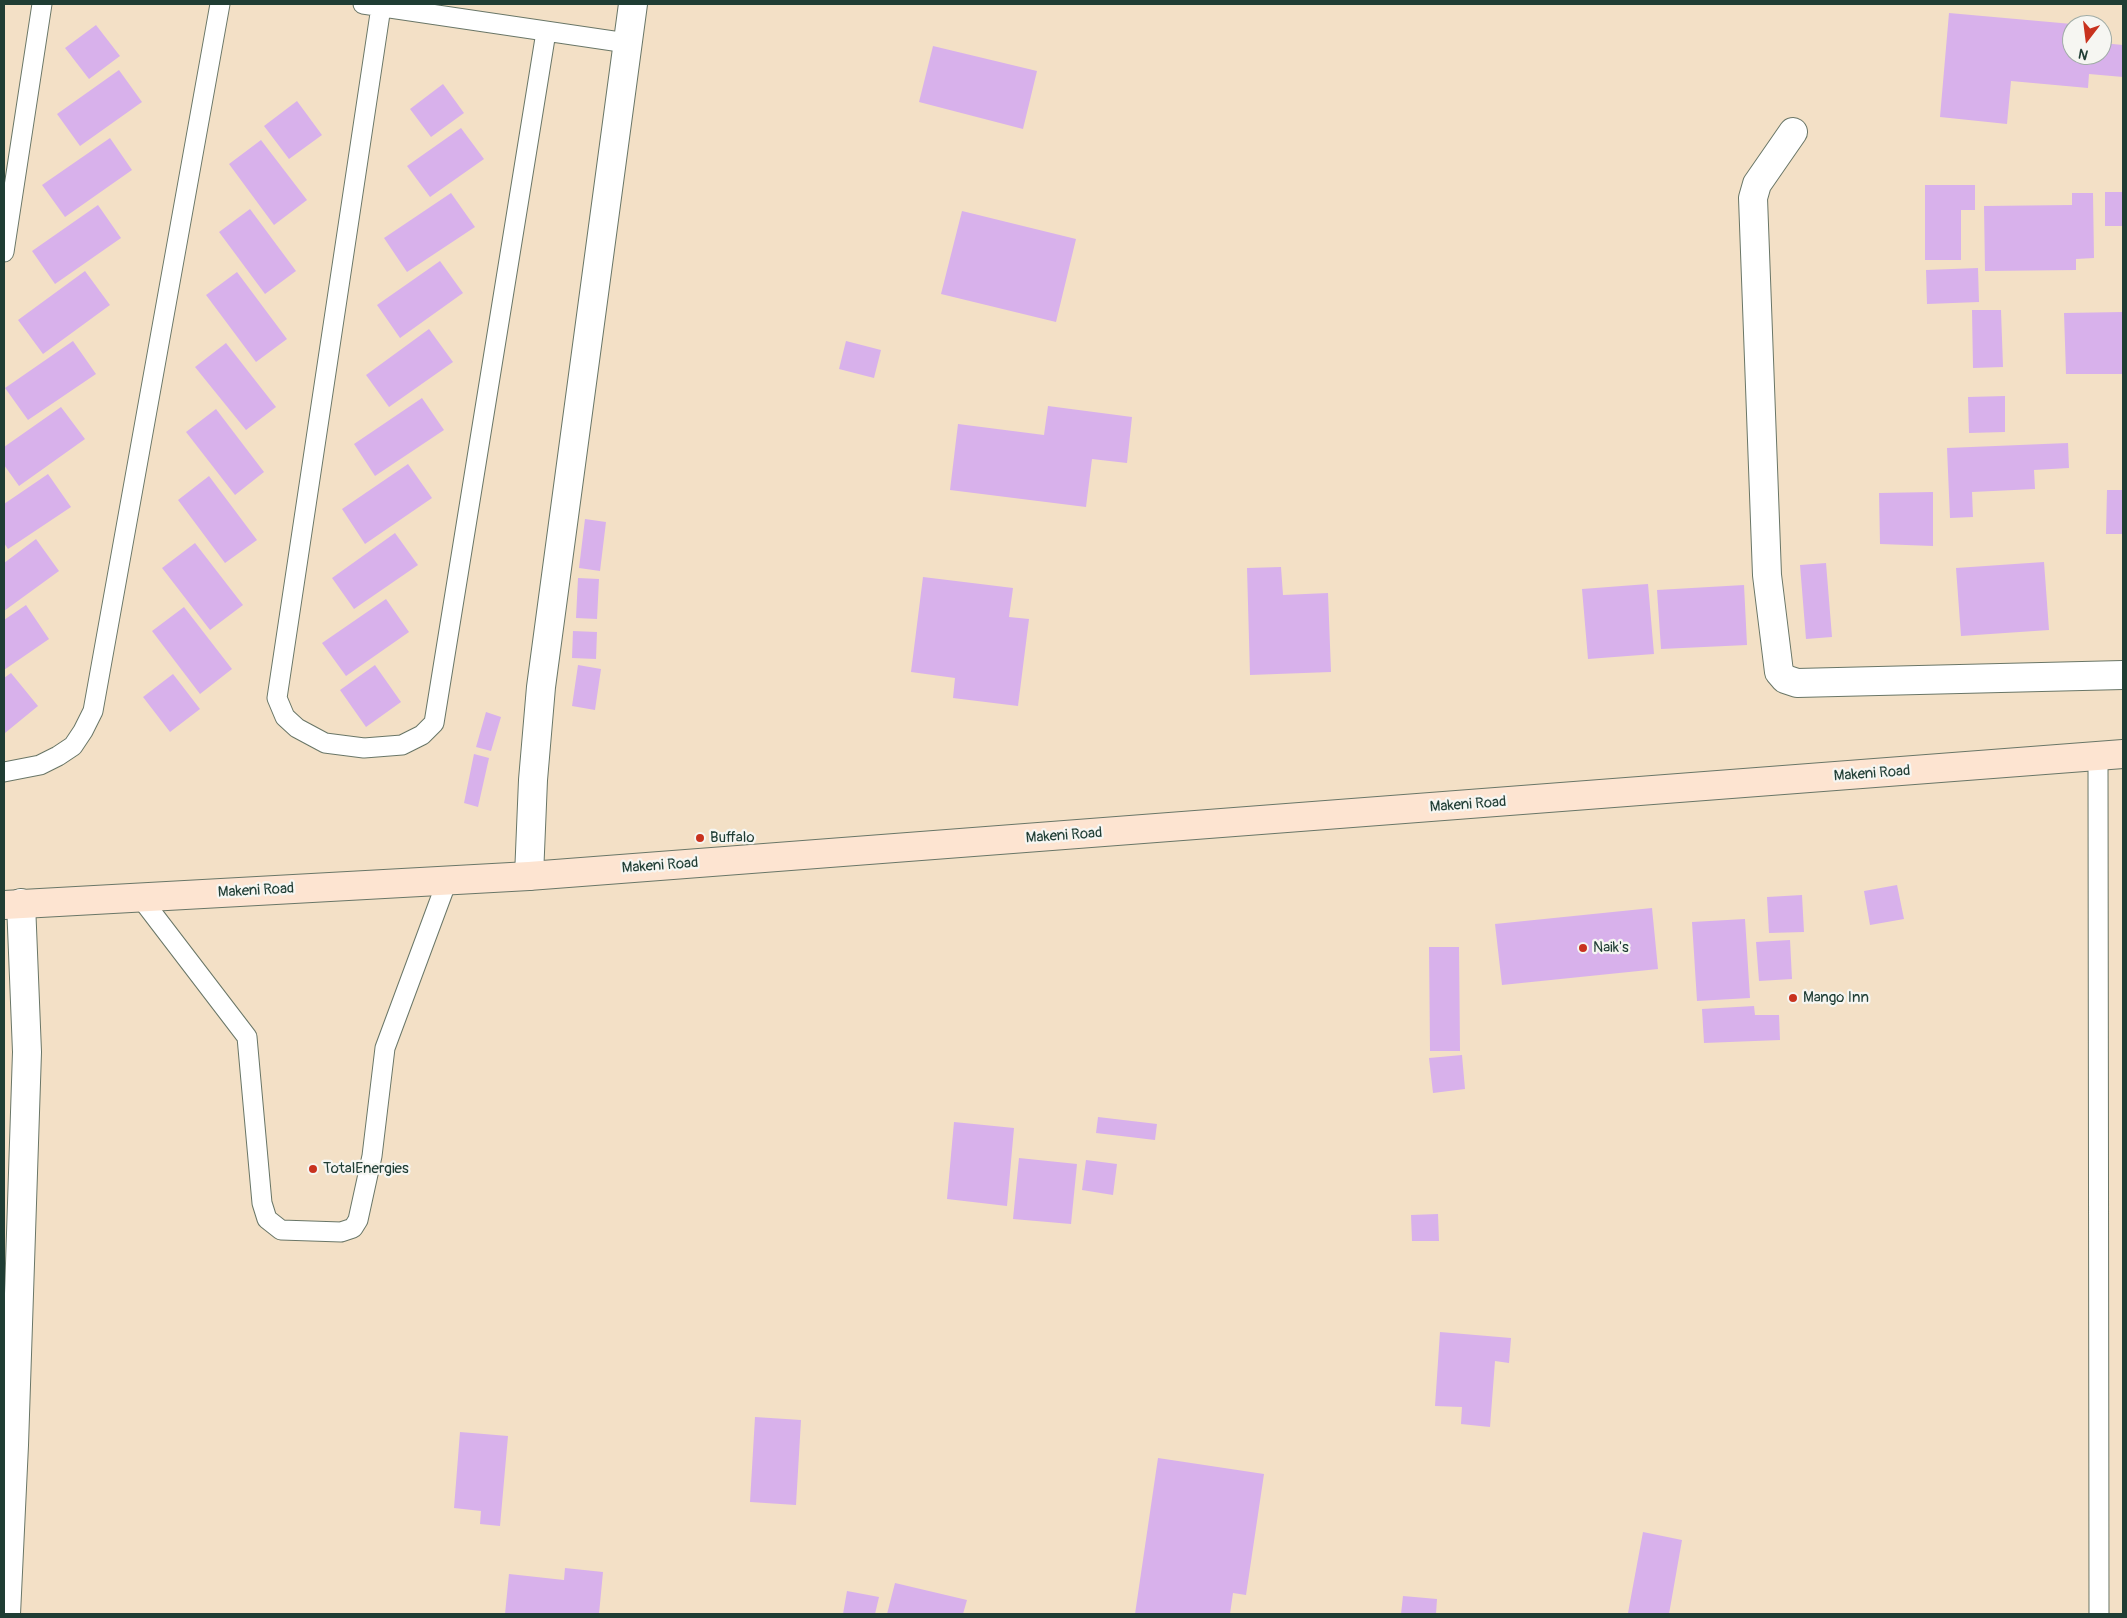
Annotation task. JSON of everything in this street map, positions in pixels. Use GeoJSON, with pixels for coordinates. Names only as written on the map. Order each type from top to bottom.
{"type":"FeatureCollection","features":[{"type":"Feature","properties":{"kind":"main road","name":"Makeni Road"},"geometry":{"type":"LineString","coordinates":[[12,904],[529,876],[2111,755]]}},
{"type":"Feature","properties":{"kind":"street"},"geometry":{"type":"LineString","coordinates":[[529,876],[534,780],[542,687],[633,4]]}},
{"type":"Feature","properties":{"kind":"street"},"geometry":{"type":"LineString","coordinates":[[1792,132],[1757,184],[1753,198],[1767,575],[1779,672],[1785,679],[1797,683],[2123,674]]}},
{"type":"Feature","properties":{"kind":"street"},"geometry":{"type":"LineString","coordinates":[[6,1614],[14,1445],[27,1052],[12,904]]}},
{"type":"Feature","properties":{"kind":"lane"},"geometry":{"type":"LineString","coordinates":[[4,252],[42,4]]}},
{"type":"Feature","properties":{"kind":"lane"},"geometry":{"type":"LineString","coordinates":[[4,772],[40,765],[73,746],[93,711],[220,4]]}},
{"type":"Feature","properties":{"kind":"lane"},"geometry":{"type":"LineString","coordinates":[[546,32],[434,723],[422,735],[402,745],[364,748],[325,743],[297,728],[285,717],[277,698],[372,5],[627,43]]}},
{"type":"Feature","properties":{"kind":"lane"},"geometry":{"type":"LineString","coordinates":[[2099,1614],[2111,755]]}},
{"type":"Feature","properties":{"kind":"lane"},"geometry":{"type":"LineString","coordinates":[[140,897],[247,1037],[262,1203],[267,1220],[281,1230],[341,1232],[353,1228],[358,1220],[372,1156],[385,1048],[447,881]]}},
{"type":"Feature","properties":{"kind":"building"},"geometry":{"type":"Polygon","coordinates":[[[1949,13],[2062,23],[2062,65],[2112,65],[2112,44],[2123,45],[2123,77],[2089,74],[2088,88],[2011,81],[2007,124],[1940,117],[1949,13]]]}},
{"type":"Feature","properties":{"kind":"building"},"geometry":{"type":"Polygon","coordinates":[[[96,25],[120,56],[89,79],[65,48],[96,25]]]}},
{"type":"Feature","properties":{"kind":"building"},"geometry":{"type":"Polygon","coordinates":[[[933,46],[1037,71],[1023,129],[919,102],[933,46]]]}},
{"type":"Feature","properties":{"kind":"building"},"geometry":{"type":"Polygon","coordinates":[[[119,70],[142,102],[80,146],[57,114],[119,70]]]}},
{"type":"Feature","properties":{"kind":"building"},"geometry":{"type":"Polygon","coordinates":[[[443,84],[464,113],[431,137],[410,109],[443,84]]]}},
{"type":"Feature","properties":{"kind":"building"},"geometry":{"type":"Polygon","coordinates":[[[297,101],[322,135],[289,159],[264,126],[297,101]]]}},
{"type":"Feature","properties":{"kind":"building"},"geometry":{"type":"Polygon","coordinates":[[[461,128],[484,159],[430,197],[407,166],[461,128]]]}},
{"type":"Feature","properties":{"kind":"building"},"geometry":{"type":"Polygon","coordinates":[[[110,138],[132,170],[65,217],[42,185],[110,138]]]}},
{"type":"Feature","properties":{"kind":"building"},"geometry":{"type":"Polygon","coordinates":[[[261,140],[307,200],[274,225],[229,164],[261,140]]]}},
{"type":"Feature","properties":{"kind":"building"},"geometry":{"type":"Polygon","coordinates":[[[1925,185],[1975,185],[1975,210],[1961,210],[1961,260],[1925,260],[1925,185]]]}},
{"type":"Feature","properties":{"kind":"building"},"geometry":{"type":"Polygon","coordinates":[[[2105,192],[2123,192],[2123,226],[2105,226],[2105,192]]]}},
{"type":"Feature","properties":{"kind":"building"},"geometry":{"type":"Polygon","coordinates":[[[451,193],[475,227],[407,272],[384,238],[451,193]]]}},
{"type":"Feature","properties":{"kind":"building"},"geometry":{"type":"Polygon","coordinates":[[[2072,193],[2093,193],[2094,258],[2076,259],[2076,270],[1985,271],[1984,206],[2072,205],[2072,193]]]}},
{"type":"Feature","properties":{"kind":"building"},"geometry":{"type":"Polygon","coordinates":[[[98,205],[121,238],[55,284],[32,251],[98,205]]]}},
{"type":"Feature","properties":{"kind":"building"},"geometry":{"type":"Polygon","coordinates":[[[250,209],[296,271],[265,294],[219,232],[250,209]]]}},
{"type":"Feature","properties":{"kind":"building"},"geometry":{"type":"Polygon","coordinates":[[[962,211],[1076,239],[1056,322],[941,294],[962,211]]]}},
{"type":"Feature","properties":{"kind":"building"},"geometry":{"type":"Polygon","coordinates":[[[440,261],[463,293],[400,338],[377,305],[440,261]]]}},
{"type":"Feature","properties":{"kind":"building"},"geometry":{"type":"Polygon","coordinates":[[[1978,268],[1979,302],[1927,304],[1926,270],[1978,268]]]}},
{"type":"Feature","properties":{"kind":"building"},"geometry":{"type":"Polygon","coordinates":[[[85,271],[110,305],[43,354],[18,320],[85,271]]]}},
{"type":"Feature","properties":{"kind":"building"},"geometry":{"type":"Polygon","coordinates":[[[237,272],[287,339],[256,362],[206,295],[237,272]]]}},
{"type":"Feature","properties":{"kind":"building"},"geometry":{"type":"Polygon","coordinates":[[[1972,310],[2001,310],[2003,367],[1973,368],[1972,310]]]}},
{"type":"Feature","properties":{"kind":"building"},"geometry":{"type":"Polygon","coordinates":[[[2123,312],[2123,374],[2066,374],[2064,313],[2123,312]]]}},
{"type":"Feature","properties":{"kind":"building"},"geometry":{"type":"Polygon","coordinates":[[[429,329],[453,362],[389,407],[366,375],[429,329]]]}},
{"type":"Feature","properties":{"kind":"building"},"geometry":{"type":"Polygon","coordinates":[[[73,341],[96,374],[28,420],[5,388],[73,341]]]}},
{"type":"Feature","properties":{"kind":"building"},"geometry":{"type":"Polygon","coordinates":[[[846,341],[881,350],[874,378],[839,369],[846,341]]]}},
{"type":"Feature","properties":{"kind":"building"},"geometry":{"type":"Polygon","coordinates":[[[226,343],[276,407],[246,430],[195,367],[226,343]]]}},
{"type":"Feature","properties":{"kind":"building"},"geometry":{"type":"Polygon","coordinates":[[[2005,396],[2005,432],[1969,433],[1968,397],[2005,396]]]}},
{"type":"Feature","properties":{"kind":"building"},"geometry":{"type":"Polygon","coordinates":[[[422,398],[444,430],[375,476],[354,444],[422,398]]]}},
{"type":"Feature","properties":{"kind":"building"},"geometry":{"type":"Polygon","coordinates":[[[1048,406],[1132,417],[1127,463],[1092,459],[1086,507],[950,490],[958,424],[1044,435],[1048,406]]]}},
{"type":"Feature","properties":{"kind":"building"},"geometry":{"type":"Polygon","coordinates":[[[61,407],[85,439],[19,486],[4,465],[4,447],[61,407]]]}},
{"type":"Feature","properties":{"kind":"building"},"geometry":{"type":"Polygon","coordinates":[[[216,409],[264,472],[235,495],[186,432],[216,409]]]}},
{"type":"Feature","properties":{"kind":"building"},"geometry":{"type":"Polygon","coordinates":[[[2068,443],[2069,468],[2034,470],[2035,489],[1972,492],[1973,517],[1950,518],[1947,448],[2068,443]]]}},
{"type":"Feature","properties":{"kind":"building"},"geometry":{"type":"Polygon","coordinates":[[[408,464],[432,498],[365,544],[342,509],[408,464]]]}},
{"type":"Feature","properties":{"kind":"building"},"geometry":{"type":"Polygon","coordinates":[[[48,474],[71,507],[8,549],[4,543],[4,504],[48,474]]]}},
{"type":"Feature","properties":{"kind":"building"},"geometry":{"type":"Polygon","coordinates":[[[209,476],[257,540],[225,563],[178,500],[209,476]]]}},
{"type":"Feature","properties":{"kind":"building"},"geometry":{"type":"Polygon","coordinates":[[[2107,490],[2123,490],[2123,534],[2106,534],[2107,490]]]}},
{"type":"Feature","properties":{"kind":"building"},"geometry":{"type":"Polygon","coordinates":[[[1933,492],[1933,546],[1880,544],[1879,493],[1933,492]]]}},
{"type":"Feature","properties":{"kind":"building"},"geometry":{"type":"Polygon","coordinates":[[[585,519],[606,522],[600,571],[579,568],[585,519]]]}},
{"type":"Feature","properties":{"kind":"building"},"geometry":{"type":"Polygon","coordinates":[[[395,533],[418,565],[354,609],[332,578],[395,533]]]}},
{"type":"Feature","properties":{"kind":"building"},"geometry":{"type":"Polygon","coordinates":[[[36,539],[59,571],[4,611],[4,563],[36,539]]]}},
{"type":"Feature","properties":{"kind":"building"},"geometry":{"type":"Polygon","coordinates":[[[195,543],[243,605],[210,630],[162,568],[195,543]]]}},
{"type":"Feature","properties":{"kind":"building"},"geometry":{"type":"Polygon","coordinates":[[[2044,562],[2049,630],[1961,636],[1956,568],[2044,562]]]}},
{"type":"Feature","properties":{"kind":"building"},"geometry":{"type":"Polygon","coordinates":[[[1826,563],[1832,637],[1806,639],[1800,565],[1826,563]]]}},
{"type":"Feature","properties":{"kind":"building"},"geometry":{"type":"Polygon","coordinates":[[[1281,567],[1283,595],[1328,593],[1331,672],[1250,675],[1247,568],[1281,567]]]}},
{"type":"Feature","properties":{"kind":"building"},"geometry":{"type":"Polygon","coordinates":[[[923,577],[1013,588],[1009,617],[1029,619],[1018,706],[953,698],[955,678],[911,672],[923,577]]]}},
{"type":"Feature","properties":{"kind":"building"},"geometry":{"type":"Polygon","coordinates":[[[578,578],[599,579],[597,619],[576,618],[578,578]]]}},
{"type":"Feature","properties":{"kind":"building"},"geometry":{"type":"Polygon","coordinates":[[[1648,584],[1654,654],[1588,659],[1582,589],[1648,584]]]}},
{"type":"Feature","properties":{"kind":"building"},"geometry":{"type":"Polygon","coordinates":[[[1744,585],[1747,645],[1661,649],[1657,590],[1744,585]]]}},
{"type":"Feature","properties":{"kind":"building"},"geometry":{"type":"Polygon","coordinates":[[[386,599],[409,632],[346,676],[322,643],[386,599]]]}},
{"type":"Feature","properties":{"kind":"building"},"geometry":{"type":"Polygon","coordinates":[[[26,605],[49,639],[4,670],[4,620],[26,605]]]}},
{"type":"Feature","properties":{"kind":"building"},"geometry":{"type":"Polygon","coordinates":[[[184,607],[232,669],[200,694],[152,631],[184,607]]]}},
{"type":"Feature","properties":{"kind":"building"},"geometry":{"type":"Polygon","coordinates":[[[573,631],[597,632],[596,659],[572,658],[573,631]]]}},
{"type":"Feature","properties":{"kind":"building"},"geometry":{"type":"Polygon","coordinates":[[[375,665],[401,702],[366,727],[340,690],[375,665]]]}},
{"type":"Feature","properties":{"kind":"building"},"geometry":{"type":"Polygon","coordinates":[[[578,665],[601,669],[595,710],[572,706],[578,665]]]}},
{"type":"Feature","properties":{"kind":"building"},"geometry":{"type":"Polygon","coordinates":[[[11,673],[38,706],[5,733],[4,678],[11,673]]]}},
{"type":"Feature","properties":{"kind":"building"},"geometry":{"type":"Polygon","coordinates":[[[173,674],[200,709],[170,732],[143,697],[173,674]]]}},
{"type":"Feature","properties":{"kind":"building"},"geometry":{"type":"Polygon","coordinates":[[[486,712],[501,717],[491,751],[476,747],[486,712]]]}},
{"type":"Feature","properties":{"kind":"building"},"geometry":{"type":"Polygon","coordinates":[[[474,754],[489,758],[478,807],[464,803],[474,754]]]}},
{"type":"Feature","properties":{"kind":"building"},"geometry":{"type":"Polygon","coordinates":[[[1897,885],[1904,919],[1870,925],[1864,891],[1897,885]]]}},
{"type":"Feature","properties":{"kind":"building"},"geometry":{"type":"Polygon","coordinates":[[[1802,895],[1804,932],[1769,933],[1767,897],[1802,895]]]}},
{"type":"Feature","properties":{"kind":"building"},"geometry":{"type":"Polygon","coordinates":[[[1652,908],[1658,969],[1502,985],[1495,924],[1652,908]]]}},
{"type":"Feature","properties":{"kind":"building"},"geometry":{"type":"Polygon","coordinates":[[[1745,919],[1750,998],[1697,1001],[1692,922],[1745,919]]]}},
{"type":"Feature","properties":{"kind":"building"},"geometry":{"type":"Polygon","coordinates":[[[1790,940],[1792,979],[1759,981],[1756,942],[1790,940]]]}},
{"type":"Feature","properties":{"kind":"building"},"geometry":{"type":"Polygon","coordinates":[[[1429,947],[1459,947],[1460,1051],[1430,1051],[1429,947]]]}},
{"type":"Feature","properties":{"kind":"building"},"geometry":{"type":"Polygon","coordinates":[[[1754,1006],[1755,1015],[1779,1015],[1780,1040],[1704,1043],[1702,1009],[1754,1006]]]}},
{"type":"Feature","properties":{"kind":"building"},"geometry":{"type":"Polygon","coordinates":[[[1462,1055],[1465,1089],[1433,1093],[1429,1058],[1462,1055]]]}},
{"type":"Feature","properties":{"kind":"building"},"geometry":{"type":"Polygon","coordinates":[[[1098,1117],[1157,1124],[1155,1140],[1096,1133],[1098,1117]]]}},
{"type":"Feature","properties":{"kind":"building"},"geometry":{"type":"Polygon","coordinates":[[[954,1122],[1014,1128],[1007,1206],[947,1199],[954,1122]]]}},
{"type":"Feature","properties":{"kind":"building"},"geometry":{"type":"Polygon","coordinates":[[[1019,1158],[1077,1164],[1071,1224],[1013,1219],[1019,1158]]]}},
{"type":"Feature","properties":{"kind":"building"},"geometry":{"type":"Polygon","coordinates":[[[1086,1160],[1117,1164],[1113,1195],[1082,1190],[1086,1160]]]}},
{"type":"Feature","properties":{"kind":"building"},"geometry":{"type":"Polygon","coordinates":[[[1438,1214],[1439,1241],[1412,1241],[1411,1215],[1438,1214]]]}},
{"type":"Feature","properties":{"kind":"building"},"geometry":{"type":"Polygon","coordinates":[[[1440,1332],[1511,1338],[1509,1363],[1495,1361],[1490,1427],[1461,1424],[1462,1407],[1435,1406],[1440,1332]]]}},
{"type":"Feature","properties":{"kind":"building"},"geometry":{"type":"Polygon","coordinates":[[[755,1417],[801,1420],[796,1505],[750,1502],[755,1417]]]}},
{"type":"Feature","properties":{"kind":"building"},"geometry":{"type":"Polygon","coordinates":[[[460,1432],[508,1436],[500,1526],[480,1524],[481,1511],[454,1508],[460,1432]]]}},
{"type":"Feature","properties":{"kind":"building"},"geometry":{"type":"Polygon","coordinates":[[[1158,1458],[1264,1474],[1246,1595],[1233,1593],[1230,1614],[1135,1614],[1158,1458]]]}},
{"type":"Feature","properties":{"kind":"building"},"geometry":{"type":"Polygon","coordinates":[[[1643,1532],[1682,1540],[1669,1614],[1628,1613],[1643,1532]]]}},
{"type":"Feature","properties":{"kind":"building"},"geometry":{"type":"Polygon","coordinates":[[[565,1568],[603,1572],[599,1614],[505,1614],[509,1574],[564,1580],[565,1568]]]}},
{"type":"Feature","properties":{"kind":"building"},"geometry":{"type":"Polygon","coordinates":[[[895,1583],[967,1600],[963,1614],[887,1614],[895,1583]]]}},
{"type":"Feature","properties":{"kind":"building"},"geometry":{"type":"Polygon","coordinates":[[[847,1591],[879,1597],[875,1614],[843,1614],[847,1591]]]}},
{"type":"Feature","properties":{"kind":"building"},"geometry":{"type":"Polygon","coordinates":[[[1403,1596],[1437,1599],[1436,1614],[1401,1614],[1403,1596]]]}},
{"type":"Feature","properties":{"kind":"place","name":"Buffalo"},"geometry":{"type":"Point","coordinates":[700,838]}},
{"type":"Feature","properties":{"kind":"place","name":"Naik's"},"geometry":{"type":"Point","coordinates":[1583,948]}},
{"type":"Feature","properties":{"kind":"place","name":"Mango Inn"},"geometry":{"type":"Point","coordinates":[1793,998]}},
{"type":"Feature","properties":{"kind":"place","name":"TotalEnergies"},"geometry":{"type":"Point","coordinates":[313,1169]}}]}
